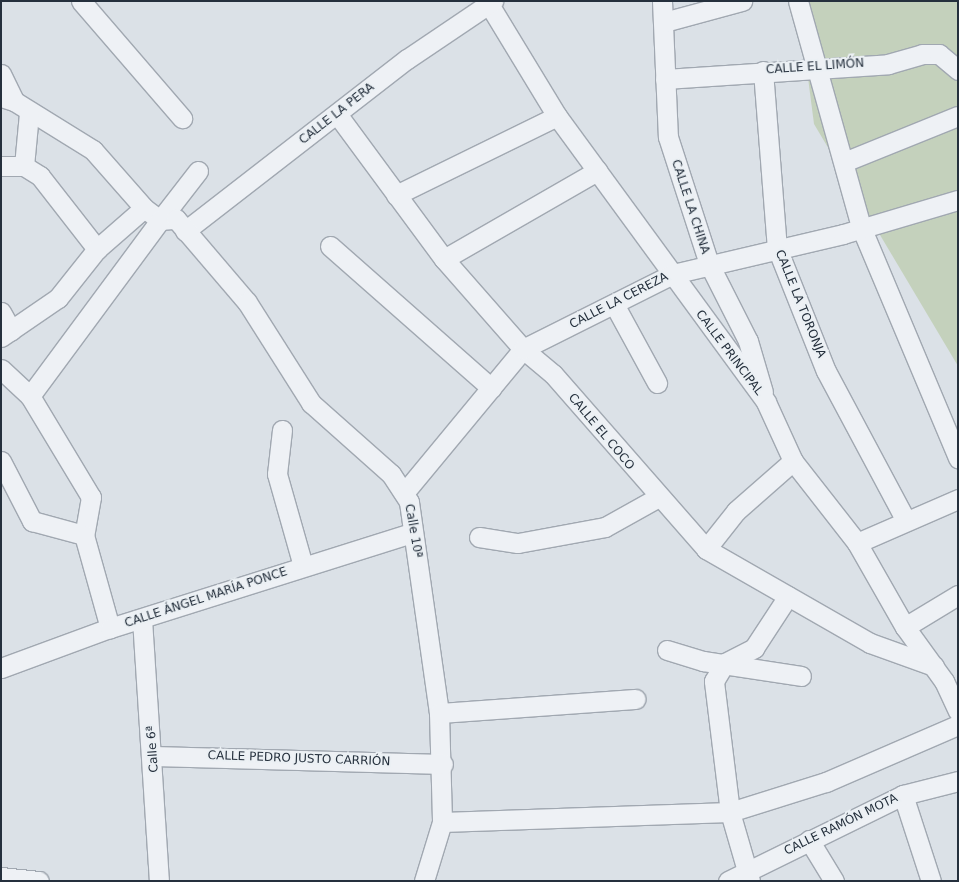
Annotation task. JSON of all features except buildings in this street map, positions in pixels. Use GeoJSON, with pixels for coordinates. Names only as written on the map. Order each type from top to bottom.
{"type":"FeatureCollection","features":[{"type":"Feature","properties":{"kind":"street"},"geometry":{"type":"LineString","coordinates":[[81,1],[182,118]]}},
{"type":"Feature","properties":{"kind":"street","name":"CALLE LA CHINA"},"geometry":{"type":"LineString","coordinates":[[662,1],[668,137],[709,264],[748,341],[766,402]]}},
{"type":"Feature","properties":{"kind":"street"},"geometry":{"type":"LineString","coordinates":[[664,22],[742,1]]}},
{"type":"Feature","properties":{"kind":"street"},"geometry":{"type":"LineString","coordinates":[[798,1],[820,67],[861,227],[958,458]]}},
{"type":"Feature","properties":{"kind":"street","name":"CALLE LA PERA"},"geometry":{"type":"LineString","coordinates":[[185,231],[337,114],[489,2]]}},
{"type":"Feature","properties":{"kind":"street","name":"CALLE PRINCIPAL"},"geometry":{"type":"LineString","coordinates":[[489,2],[556,116],[673,274],[710,332],[766,402],[793,461],[857,543],[904,627],[934,666],[956,705]]}},
{"type":"Feature","properties":{"kind":"street","name":"CALLE EL LIMÓN"},"geometry":{"type":"LineString","coordinates":[[665,79],[820,67],[888,64],[922,54],[939,54],[958,70]]}},
{"type":"Feature","properties":{"kind":"street","name":"CALLE LA TORONJA"},"geometry":{"type":"LineString","coordinates":[[763,71],[776,248],[826,371],[904,519]]}},
{"type":"Feature","properties":{"kind":"street"},"geometry":{"type":"LineString","coordinates":[[1,74],[8,99],[93,150],[144,208],[160,220]]}},
{"type":"Feature","properties":{"kind":"street"},"geometry":{"type":"LineString","coordinates":[[24,166],[29,113]]}},
{"type":"Feature","properties":{"kind":"street","name":"CALLE EL COCO"},"geometry":{"type":"LineString","coordinates":[[337,114],[444,259],[523,349],[553,374],[657,498],[706,550],[870,643],[934,666]]}},
{"type":"Feature","properties":{"kind":"street"},"geometry":{"type":"LineString","coordinates":[[396,195],[556,116]]}},
{"type":"Feature","properties":{"kind":"street"},"geometry":{"type":"LineString","coordinates":[[844,162],[958,116]]}},
{"type":"Feature","properties":{"kind":"street"},"geometry":{"type":"LineString","coordinates":[[1,166],[24,166],[56,194],[97,250]]}},
{"type":"Feature","properties":{"kind":"street"},"geometry":{"type":"LineString","coordinates":[[444,259],[597,170]]}},
{"type":"Feature","properties":{"kind":"street"},"geometry":{"type":"LineString","coordinates":[[30,396],[160,220],[198,172]]}},
{"type":"Feature","properties":{"kind":"street","name":"CALLE LA CEREZA"},"geometry":{"type":"LineString","coordinates":[[404,493],[523,349],[673,274],[861,227],[958,200]]}},
{"type":"Feature","properties":{"kind":"street"},"geometry":{"type":"LineString","coordinates":[[1,312],[6,334],[58,298],[97,250],[144,208]]}},
{"type":"Feature","properties":{"kind":"street","name":"Calle 10ª"},"geometry":{"type":"LineString","coordinates":[[160,220],[176,219],[247,302],[311,403],[391,474],[409,502],[439,713],[443,764],[442,822],[424,881]]}},
{"type":"Feature","properties":{"kind":"street"},"geometry":{"type":"LineString","coordinates":[[330,246],[491,388]]}},
{"type":"Feature","properties":{"kind":"street"},"geometry":{"type":"LineString","coordinates":[[614,304],[657,383]]}},
{"type":"Feature","properties":{"kind":"street"},"geometry":{"type":"LineString","coordinates":[[1,369],[30,396],[91,497],[84,535],[110,628]]}},
{"type":"Feature","properties":{"kind":"street"},"geometry":{"type":"LineString","coordinates":[[282,430],[276,474],[303,566]]}},
{"type":"Feature","properties":{"kind":"street"},"geometry":{"type":"LineString","coordinates":[[1,461],[32,521],[84,535]]}},
{"type":"Feature","properties":{"kind":"street"},"geometry":{"type":"LineString","coordinates":[[706,550],[736,511],[793,461]]}},
{"type":"Feature","properties":{"kind":"street"},"geometry":{"type":"LineString","coordinates":[[479,537],[518,543],[605,527],[657,498]]}},
{"type":"Feature","properties":{"kind":"street"},"geometry":{"type":"LineString","coordinates":[[857,543],[904,519],[958,499]]}},
{"type":"Feature","properties":{"kind":"street","name":"CALLE ÁNGEL MARÍA PONCE"},"geometry":{"type":"LineString","coordinates":[[1,668],[110,628],[412,532]]}},
{"type":"Feature","properties":{"kind":"street"},"geometry":{"type":"LineString","coordinates":[[904,627],[958,595]]}},
{"type":"Feature","properties":{"kind":"street"},"geometry":{"type":"LineString","coordinates":[[748,876],[730,812],[714,710],[714,681],[725,663],[754,648],[788,596]]}},
{"type":"Feature","properties":{"kind":"street","name":"Calle 6ª"},"geometry":{"type":"LineString","coordinates":[[142,618],[154,756],[159,881]]}},
{"type":"Feature","properties":{"kind":"street"},"geometry":{"type":"LineString","coordinates":[[667,650],[725,663],[801,676]]}},
{"type":"Feature","properties":{"kind":"street"},"geometry":{"type":"LineString","coordinates":[[439,713],[636,699]]}},
{"type":"Feature","properties":{"kind":"street"},"geometry":{"type":"LineString","coordinates":[[442,822],[730,812],[826,782],[958,725]]}},
{"type":"Feature","properties":{"kind":"street","name":"CALLE PEDRO JUSTO CARRIÓN"},"geometry":{"type":"LineString","coordinates":[[154,756],[443,764]]}},
{"type":"Feature","properties":{"kind":"street","name":"CALLE RAMÓN MOTA"},"geometry":{"type":"LineString","coordinates":[[728,881],[748,876],[809,840],[903,795],[958,781]]}},
{"type":"Feature","properties":{"kind":"street"},"geometry":{"type":"LineString","coordinates":[[903,795],[931,881]]}},
{"type":"Feature","properties":{"kind":"street"},"geometry":{"type":"LineString","coordinates":[[809,840],[834,881]]}},
{"type":"Feature","properties":{"kind":"street"},"geometry":{"type":"LineString","coordinates":[[1,877],[39,881]]}},
{"type":"Feature","properties":{"kind":"green space"},"geometry":{"type":"Polygon","coordinates":[[[798,1],[958,1],[958,366],[814,124],[798,1]]]}}]}
